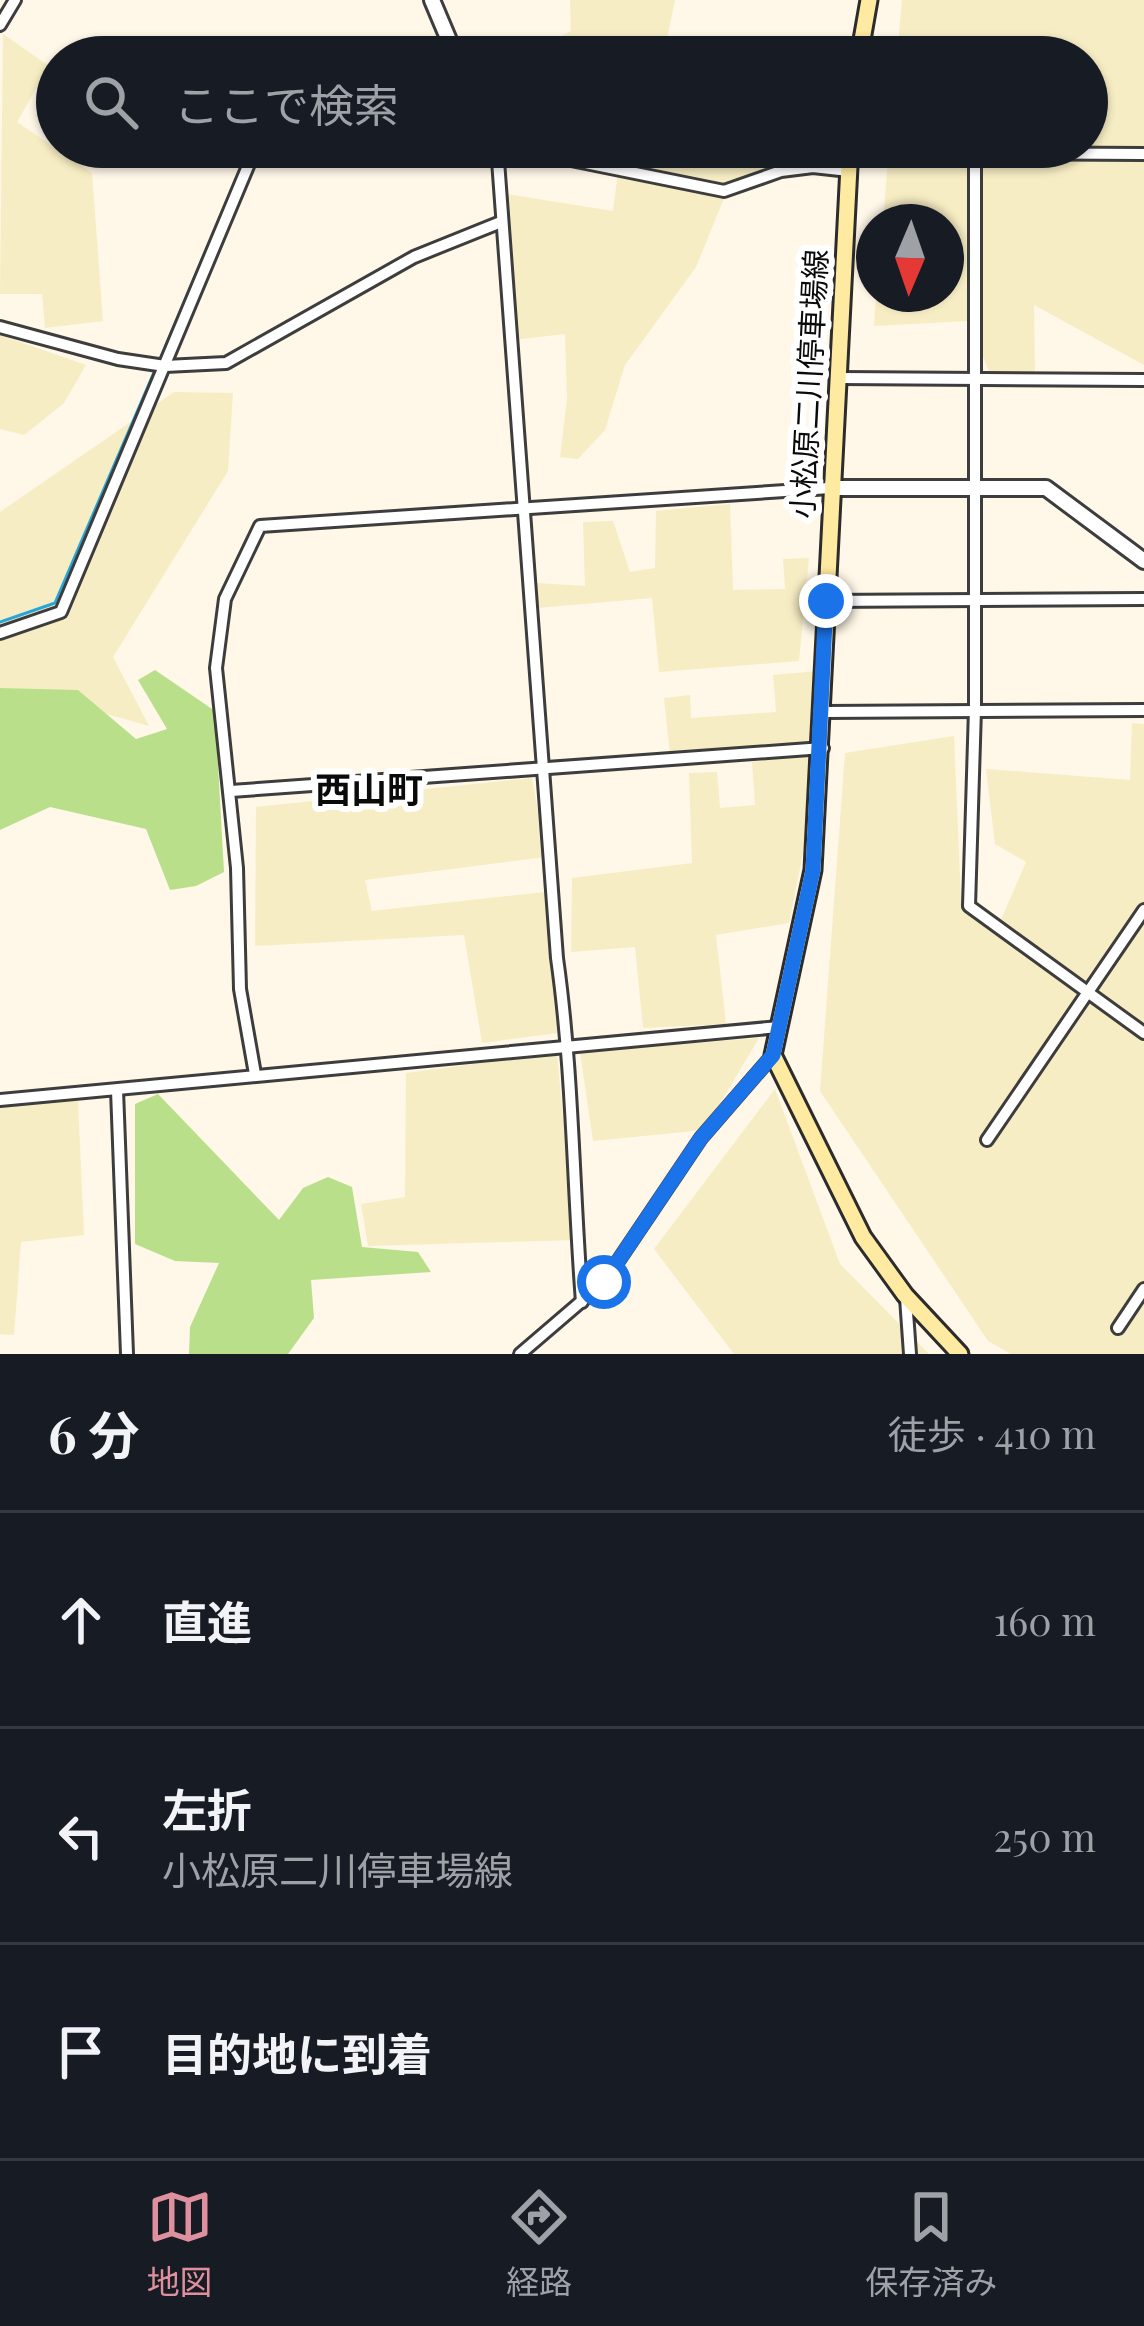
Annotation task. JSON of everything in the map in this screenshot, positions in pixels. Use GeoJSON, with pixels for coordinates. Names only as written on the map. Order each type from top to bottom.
{"type":"FeatureCollection","features":[{"type":"Feature","properties":{"kind":"main road"},"geometry":{"type":"LineString","coordinates":[[863,36],[869,0]]}},
{"type":"Feature","properties":{"kind":"main road","name":"小松原二川停車場線"},"geometry":{"type":"LineString","coordinates":[[773,1055],[813,870],[823,748],[830,488],[849,168]]}},
{"type":"Feature","properties":{"kind":"main road"},"geometry":{"type":"LineString","coordinates":[[773,1055],[862,1237],[904,1295],[960,1354]]}},
{"type":"Feature","properties":{"kind":"street"},"geometry":{"type":"LineString","coordinates":[[0,25],[15,0]]}},
{"type":"Feature","properties":{"kind":"street"},"geometry":{"type":"LineString","coordinates":[[438,2],[450,36]]}},
{"type":"Feature","properties":{"kind":"street"},"geometry":{"type":"LineString","coordinates":[[1108,153],[1144,154]]}},
{"type":"Feature","properties":{"kind":"street"},"geometry":{"type":"LineString","coordinates":[[0,632],[61,612],[247,168]]}},
{"type":"Feature","properties":{"kind":"street"},"geometry":{"type":"LineString","coordinates":[[498,168],[569,1044],[568,1120],[582,1302]]}},
{"type":"Feature","properties":{"kind":"street"},"geometry":{"type":"LineString","coordinates":[[610,168],[724,191],[800,168]]}},
{"type":"Feature","properties":{"kind":"street"},"geometry":{"type":"LineString","coordinates":[[827,168],[849,171]]}},
{"type":"Feature","properties":{"kind":"street"},"geometry":{"type":"LineString","coordinates":[[975,168],[975,709],[969,906],[1144,1033]]}},
{"type":"Feature","properties":{"kind":"street"},"geometry":{"type":"LineString","coordinates":[[0,326],[82,351],[165,366],[226,363],[414,257],[501,222]]}},
{"type":"Feature","properties":{"kind":"street"},"geometry":{"type":"LineString","coordinates":[[839,378],[1144,380]]}},
{"type":"Feature","properties":{"kind":"street"},"geometry":{"type":"LineString","coordinates":[[255,1074],[240,988],[231,791],[216,668],[225,599],[260,526],[830,488],[1046,488],[1144,561]]}},
{"type":"Feature","properties":{"kind":"street"},"geometry":{"type":"LineString","coordinates":[[826,601],[1144,599]]}},
{"type":"Feature","properties":{"kind":"street"},"geometry":{"type":"LineString","coordinates":[[824,712],[1144,710]]}},
{"type":"Feature","properties":{"kind":"street"},"geometry":{"type":"LineString","coordinates":[[231,791],[823,748]]}},
{"type":"Feature","properties":{"kind":"street"},"geometry":{"type":"LineString","coordinates":[[987,1141],[1144,910]]}},
{"type":"Feature","properties":{"kind":"street"},"geometry":{"type":"LineString","coordinates":[[0,1100],[779,1027]]}},
{"type":"Feature","properties":{"kind":"street"},"geometry":{"type":"LineString","coordinates":[[520,1354],[604,1282],[701,1138],[773,1055]]}},
{"type":"Feature","properties":{"kind":"street"},"geometry":{"type":"LineString","coordinates":[[117,1090],[127,1354]]}},
{"type":"Feature","properties":{"kind":"street"},"geometry":{"type":"LineString","coordinates":[[1118,1328],[1144,1289]]}},
{"type":"Feature","properties":{"kind":"street"},"geometry":{"type":"LineString","coordinates":[[904,1295],[910,1354]]}},
{"type":"Feature","properties":{"kind":"shaded area"},"geometry":{"type":"Polygon","coordinates":[[[570,0],[675,0],[668,36],[562,36],[571,31],[570,0]]]}},
{"type":"Feature","properties":{"kind":"shaded area"},"geometry":{"type":"Polygon","coordinates":[[[902,0],[1144,0],[1144,365],[1034,305],[1035,374],[994,383],[968,321],[874,326],[875,312],[964,312],[964,204],[884,204],[887,168],[1108,168],[1108,36],[899,36],[902,0]]]}},
{"type":"Feature","properties":{"kind":"shaded area"},"geometry":{"type":"Polygon","coordinates":[[[3,34],[36,57],[36,89],[17,122],[36,135],[36,168],[85,168],[92,173],[103,321],[45,328],[42,294],[0,294],[3,34]]]}},
{"type":"Feature","properties":{"kind":"shaded area"},"geometry":{"type":"Polygon","coordinates":[[[589,168],[826,168],[727,191],[696,267],[625,365],[605,430],[578,459],[560,457],[567,399],[565,334],[513,340],[507,194],[613,211],[618,172],[589,168]]]}},
{"type":"Feature","properties":{"kind":"shaded area"},"geometry":{"type":"Polygon","coordinates":[[[0,335],[86,365],[64,403],[24,435],[0,429],[0,335]]]}},
{"type":"Feature","properties":{"kind":"shaded area"},"geometry":{"type":"Polygon","coordinates":[[[174,392],[233,393],[228,471],[113,657],[149,726],[36,694],[0,704],[0,512],[174,392]]]}},
{"type":"Feature","properties":{"kind":"shaded area"},"geometry":{"type":"Polygon","coordinates":[[[730,504],[733,590],[785,589],[783,559],[809,558],[799,661],[659,672],[652,598],[537,608],[537,583],[585,586],[583,522],[613,521],[630,572],[655,568],[656,511],[730,504]]]}},
{"type":"Feature","properties":{"kind":"shaded area"},"geometry":{"type":"Polygon","coordinates":[[[818,671],[810,744],[670,755],[664,698],[690,695],[691,718],[776,712],[773,675],[818,671]]]}},
{"type":"Feature","properties":{"kind":"shaded area"},"geometry":{"type":"Polygon","coordinates":[[[1132,723],[1144,724],[1144,1354],[1011,1354],[988,1341],[820,1091],[845,753],[954,736],[961,902],[996,931],[1026,862],[995,844],[986,769],[1130,780],[1132,723]]]}},
{"type":"Feature","properties":{"kind":"shaded area"},"geometry":{"type":"Polygon","coordinates":[[[810,752],[811,813],[789,923],[716,935],[726,1024],[643,1028],[635,947],[571,952],[572,878],[692,863],[689,773],[717,772],[720,808],[755,805],[752,762],[810,752]]]}},
{"type":"Feature","properties":{"kind":"shaded area"},"geometry":{"type":"Polygon","coordinates":[[[532,778],[546,857],[365,880],[372,911],[554,891],[557,1033],[482,1043],[464,935],[255,946],[256,807],[532,778]]]}},
{"type":"Feature","properties":{"kind":"shaded area"},"geometry":{"type":"Polygon","coordinates":[[[759,1038],[704,1130],[593,1141],[580,1052],[759,1038]]]}},
{"type":"Feature","properties":{"kind":"shaded area"},"geometry":{"type":"Polygon","coordinates":[[[557,1053],[574,1240],[368,1246],[361,1204],[405,1197],[406,1073],[557,1053]]]}},
{"type":"Feature","properties":{"kind":"shaded area"},"geometry":{"type":"Polygon","coordinates":[[[775,1089],[840,1264],[929,1354],[734,1354],[654,1249],[775,1089]]]}},
{"type":"Feature","properties":{"kind":"shaded area"},"geometry":{"type":"Polygon","coordinates":[[[0,1101],[78,1101],[84,1235],[21,1242],[14,1335],[0,1334],[0,1101]]]}},
{"type":"Feature","properties":{"kind":"green space"},"geometry":{"type":"Polygon","coordinates":[[[155,670],[215,711],[224,872],[196,886],[170,890],[146,829],[50,807],[0,830],[0,688],[78,690],[136,739],[167,729],[138,680],[155,670]]]}},
{"type":"Feature","properties":{"kind":"green space"},"geometry":{"type":"Polygon","coordinates":[[[158,1094],[279,1220],[303,1188],[328,1177],[352,1187],[362,1247],[418,1252],[431,1272],[311,1280],[314,1318],[288,1354],[189,1354],[190,1327],[219,1263],[175,1261],[135,1244],[135,1104],[158,1094]]]}},
{"type":"Feature","properties":{"kind":"waterway"},"geometry":{"type":"LineString","coordinates":[[161,357],[241,168]]}},
{"type":"Feature","properties":{"kind":"waterway"},"geometry":{"type":"LineString","coordinates":[[0,622],[55,603],[155,370]]}},
{"type":"Feature","properties":{"kind":"district","name":"西山町"},"geometry":{"type":"Point","coordinates":[369,790]}},
{"type":"Feature","properties":{"kind":"route"},"geometry":{"type":"LineString","coordinates":[[604,1282],[701,1138],[773,1055],[813,870],[826,601]]}}]}
